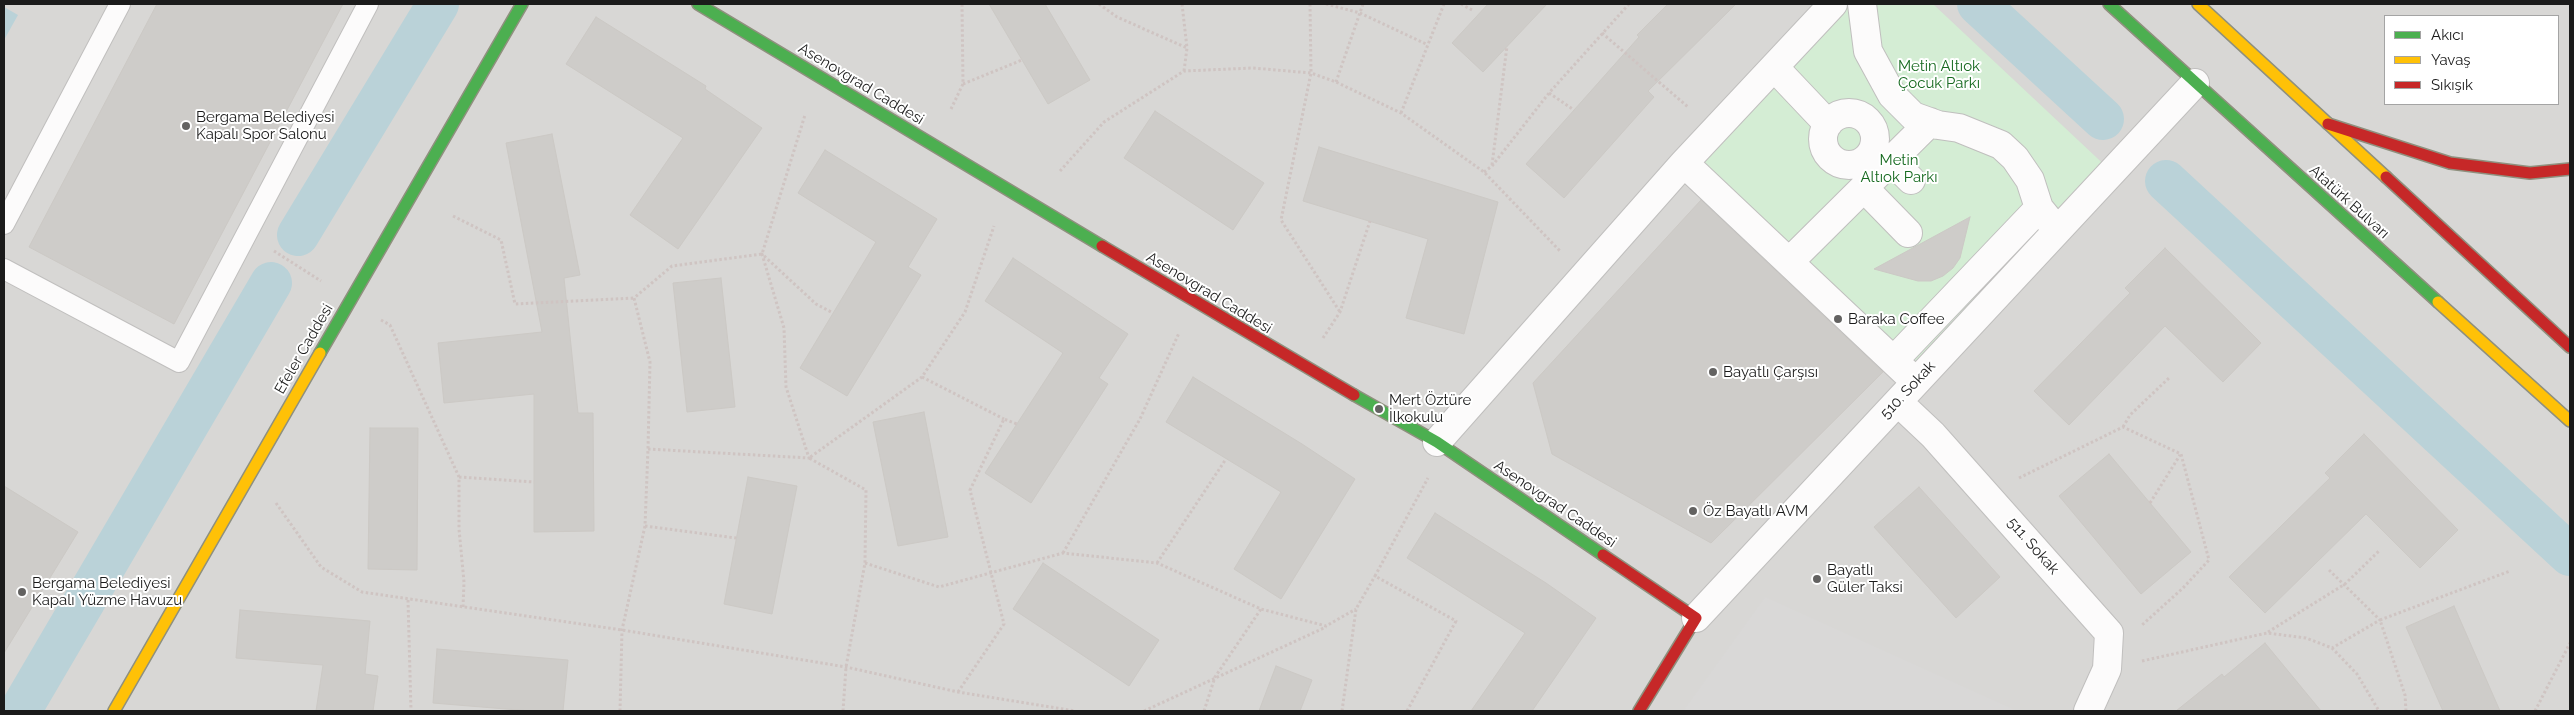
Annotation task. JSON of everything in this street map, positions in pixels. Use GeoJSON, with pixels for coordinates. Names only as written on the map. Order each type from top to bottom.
{"type":"FeatureCollection","features":[{"type":"Feature","properties":{"kind":"main road","name":"Efeler Caddesi"},"geometry":{"type":"LineString","coordinates":[[114,711],[522,4]]}},
{"type":"Feature","properties":{"kind":"main road","name":"Asenovgrad Caddesi"},"geometry":{"type":"LineString","coordinates":[[698,4],[1302,367],[1437,442],[1696,618]]}},
{"type":"Feature","properties":{"kind":"main road","name":"Atatürk Bulvarı"},"geometry":{"type":"LineString","coordinates":[[2109,4],[2570,420]]}},
{"type":"Feature","properties":{"kind":"main road"},"geometry":{"type":"LineString","coordinates":[[2198,4],[2570,347]]}},
{"type":"Feature","properties":{"kind":"main road"},"geometry":{"type":"LineString","coordinates":[[2328,124],[2450,163],[2530,173],[2570,169]]}},
{"type":"Feature","properties":{"kind":"main road","name":"510. Sokak"},"geometry":{"type":"LineString","coordinates":[[1640,711],[1696,618]]}},
{"type":"Feature","properties":{"kind":"street"},"geometry":{"type":"LineString","coordinates":[[1437,442],[1580,284],[1684,163],[1833,4]]}},
{"type":"Feature","properties":{"kind":"street"},"geometry":{"type":"LineString","coordinates":[[1862,4],[1868,52],[1892,95],[1913,116],[1930,122],[1959,128],[2001,145],[2014,158],[2030,180],[2040,208],[2057,230]]}},
{"type":"Feature","properties":{"kind":"street"},"geometry":{"type":"LineString","coordinates":[[1774,67],[1828,124]]}},
{"type":"Feature","properties":{"kind":"street","name":"510. Sokak"},"geometry":{"type":"LineString","coordinates":[[1696,618],[2195,83]]}},
{"type":"Feature","properties":{"kind":"street"},"geometry":{"type":"LineString","coordinates":[[1866,119],[1892,95]]}},
{"type":"Feature","properties":{"kind":"street"},"geometry":{"type":"LineString","coordinates":[[1908,233],[1876,169],[1875,134],[1866,119],[1851,113],[1842,114],[1828,124],[1824,140],[1830,156],[1844,164],[1876,169],[1911,180]]}},
{"type":"Feature","properties":{"kind":"street"},"geometry":{"type":"LineString","coordinates":[[1789,262],[1876,169],[1930,122]]}},
{"type":"Feature","properties":{"kind":"street","name":"511. Sokak"},"geometry":{"type":"LineString","coordinates":[[1684,163],[1894,360],[1907,392],[1933,435],[2109,633]]}},
{"type":"Feature","properties":{"kind":"street"},"geometry":{"type":"LineString","coordinates":[[1894,360],[2040,208]]}},
{"type":"Feature","properties":{"kind":"street"},"geometry":{"type":"LineString","coordinates":[[2088,711],[2107,669],[2109,633]]}},
{"type":"Feature","properties":{"kind":"lane"},"geometry":{"type":"LineString","coordinates":[[4,224],[120,4]]}},
{"type":"Feature","properties":{"kind":"lane"},"geometry":{"type":"LineString","coordinates":[[4,269],[179,362],[368,4]]}},
{"type":"Feature","properties":{"kind":"path"},"geometry":{"type":"LineString","coordinates":[[952,108],[963,84],[962,4]]}},
{"type":"Feature","properties":{"kind":"path"},"geometry":{"type":"LineString","coordinates":[[1099,4],[1117,17],[1187,48]]}},
{"type":"Feature","properties":{"kind":"path"},"geometry":{"type":"LineString","coordinates":[[1182,4],[1187,48],[1184,72]]}},
{"type":"Feature","properties":{"kind":"path"},"geometry":{"type":"LineString","coordinates":[[1310,4],[1311,73],[1281,220],[1340,312]]}},
{"type":"Feature","properties":{"kind":"path"},"geometry":{"type":"LineString","coordinates":[[1326,4],[1360,13],[1426,44]]}},
{"type":"Feature","properties":{"kind":"path"},"geometry":{"type":"LineString","coordinates":[[1336,82],[1363,4]]}},
{"type":"Feature","properties":{"kind":"path"},"geometry":{"type":"LineString","coordinates":[[1401,113],[1426,44],[1444,4]]}},
{"type":"Feature","properties":{"kind":"path"},"geometry":{"type":"LineString","coordinates":[[1461,4],[1474,11]]}},
{"type":"Feature","properties":{"kind":"path"},"geometry":{"type":"LineString","coordinates":[[1484,172],[1492,166],[1549,93],[1627,4]]}},
{"type":"Feature","properties":{"kind":"path"},"geometry":{"type":"LineString","coordinates":[[1602,33],[1715,130]]}},
{"type":"Feature","properties":{"kind":"path"},"geometry":{"type":"LineString","coordinates":[[1492,166],[1507,46]]}},
{"type":"Feature","properties":{"kind":"path"},"geometry":{"type":"LineString","coordinates":[[963,84],[1022,60]]}},
{"type":"Feature","properties":{"kind":"path"},"geometry":{"type":"LineString","coordinates":[[1060,171],[1104,122],[1184,72],[1253,68],[1311,73],[1336,82],[1401,113],[1484,172],[1560,252],[1580,284]]}},
{"type":"Feature","properties":{"kind":"path"},"geometry":{"type":"LineString","coordinates":[[1549,93],[1574,110]]}},
{"type":"Feature","properties":{"kind":"path"},"geometry":{"type":"LineString","coordinates":[[805,115],[762,254],[784,328],[786,387],[809,458]]}},
{"type":"Feature","properties":{"kind":"path"},"geometry":{"type":"LineString","coordinates":[[453,216],[501,240],[515,304],[634,298],[672,266],[762,254]]}},
{"type":"Feature","properties":{"kind":"path"},"geometry":{"type":"LineString","coordinates":[[1322,340],[1340,312],[1370,221]]}},
{"type":"Feature","properties":{"kind":"path"},"geometry":{"type":"LineString","coordinates":[[809,458],[922,377],[965,312],[994,226]]}},
{"type":"Feature","properties":{"kind":"path"},"geometry":{"type":"LineString","coordinates":[[247,233],[390,325],[459,477],[458,529],[464,582],[463,607]]}},
{"type":"Feature","properties":{"kind":"path"},"geometry":{"type":"LineString","coordinates":[[762,254],[816,304],[833,313]]}},
{"type":"Feature","properties":{"kind":"path"},"geometry":{"type":"LineString","coordinates":[[620,711],[622,630],[645,526],[648,449],[650,362],[634,298]]}},
{"type":"Feature","properties":{"kind":"path"},"geometry":{"type":"LineString","coordinates":[[1063,553],[1140,419],[1179,333]]}},
{"type":"Feature","properties":{"kind":"path"},"geometry":{"type":"LineString","coordinates":[[922,377],[1017,424]]}},
{"type":"Feature","properties":{"kind":"path"},"geometry":{"type":"LineString","coordinates":[[1986,494],[2123,428],[2130,415],[2170,378]]}},
{"type":"Feature","properties":{"kind":"path"},"geometry":{"type":"LineString","coordinates":[[958,692],[1004,624],[970,490],[1004,419]]}},
{"type":"Feature","properties":{"kind":"path"},"geometry":{"type":"LineString","coordinates":[[2123,428],[2180,454]]}},
{"type":"Feature","properties":{"kind":"path"},"geometry":{"type":"LineString","coordinates":[[1342,711],[1356,609],[1426,483],[1437,442]]}},
{"type":"Feature","properties":{"kind":"path"},"geometry":{"type":"LineString","coordinates":[[648,449],[809,458],[866,490],[865,563],[846,667],[843,711]]}},
{"type":"Feature","properties":{"kind":"path"},"geometry":{"type":"LineString","coordinates":[[2150,504],[2180,454]]}},
{"type":"Feature","properties":{"kind":"path"},"geometry":{"type":"LineString","coordinates":[[2109,633],[2137,629],[2183,588],[2209,560],[2180,454]]}},
{"type":"Feature","properties":{"kind":"path"},"geometry":{"type":"LineString","coordinates":[[1157,563],[1226,459]]}},
{"type":"Feature","properties":{"kind":"path"},"geometry":{"type":"LineString","coordinates":[[252,469],[321,567],[362,592],[622,630],[846,667],[958,692],[1075,711]]}},
{"type":"Feature","properties":{"kind":"path"},"geometry":{"type":"LineString","coordinates":[[459,477],[534,482]]}},
{"type":"Feature","properties":{"kind":"path"},"geometry":{"type":"LineString","coordinates":[[645,526],[736,538]]}},
{"type":"Feature","properties":{"kind":"path"},"geometry":{"type":"LineString","coordinates":[[2141,661],[2267,633],[2345,584],[2380,550]]}},
{"type":"Feature","properties":{"kind":"path"},"geometry":{"type":"LineString","coordinates":[[865,563],[938,586],[1063,553],[1157,563],[1261,609],[1326,626]]}},
{"type":"Feature","properties":{"kind":"path"},"geometry":{"type":"LineString","coordinates":[[2330,570],[2380,620],[2405,695],[2406,711]]}},
{"type":"Feature","properties":{"kind":"path"},"geometry":{"type":"LineString","coordinates":[[2332,648],[2380,620],[2510,570]]}},
{"type":"Feature","properties":{"kind":"path"},"geometry":{"type":"LineString","coordinates":[[1375,576],[1456,621],[1407,711]]}},
{"type":"Feature","properties":{"kind":"path"},"geometry":{"type":"LineString","coordinates":[[408,600],[411,711]]}},
{"type":"Feature","properties":{"kind":"path"},"geometry":{"type":"LineString","coordinates":[[1204,711],[1215,677],[1261,609]]}},
{"type":"Feature","properties":{"kind":"path"},"geometry":{"type":"LineString","coordinates":[[1144,711],[1326,626],[1356,609]]}},
{"type":"Feature","properties":{"kind":"path"},"geometry":{"type":"LineString","coordinates":[[2267,633],[2306,638],[2332,648],[2357,674],[2379,711]]}},
{"type":"Feature","properties":{"kind":"path"},"geometry":{"type":"LineString","coordinates":[[2536,711],[2570,643]]}},
{"type":"Feature","properties":{"kind":"shaded area"},"geometry":{"type":"Polygon","coordinates":[[[4,4],[2570,4],[2570,711],[4,711],[4,4]]]}},
{"type":"Feature","properties":{"kind":"shaded area"},"geometry":{"type":"Polygon","coordinates":[[[1765,597],[2017,711],[1683,711],[1765,597]]]}},
{"type":"Feature","properties":{"kind":"green space","name":"Metin Altıok Parkı"},"geometry":{"type":"Polygon","coordinates":[[[1833,4],[1933,4],[2112,172],[1916,382],[1684,163],[1833,4]]]}},
{"type":"Feature","properties":{"kind":"water"},"geometry":{"type":"Polygon","coordinates":[[[4,7],[18,15],[4,40],[4,7]]]}},
{"type":"Feature","properties":{"kind":"building","name":"Bergama Belediyesi Kapalı Spor Salonu"},"geometry":{"type":"Polygon","coordinates":[[[157,4],[343,4],[174,324],[29,247],[157,4]]]}},
{"type":"Feature","properties":{"kind":"building"},"geometry":{"type":"Polygon","coordinates":[[[989,4],[1045,4],[1090,80],[1048,104],[989,4]]]}},
{"type":"Feature","properties":{"kind":"building"},"geometry":{"type":"Polygon","coordinates":[[[1488,4],[1547,4],[1483,72],[1452,43],[1488,4]]]}},
{"type":"Feature","properties":{"kind":"building"},"geometry":{"type":"Polygon","coordinates":[[[1668,4],[1736,4],[1648,91],[1654,97],[1564,198],[1526,164],[1639,37],[1637,35],[1668,4]]]}},
{"type":"Feature","properties":{"kind":"building"},"geometry":{"type":"Polygon","coordinates":[[[596,17],[706,86],[705,89],[762,128],[678,249],[630,215],[683,138],[566,64],[596,17]]]}},
{"type":"Feature","properties":{"kind":"building"},"geometry":{"type":"Polygon","coordinates":[[[1155,111],[1264,183],[1233,230],[1124,158],[1155,111]]]}},
{"type":"Feature","properties":{"kind":"building"},"geometry":{"type":"Polygon","coordinates":[[[552,134],[580,275],[564,278],[578,413],[593,413],[594,531],[534,532],[534,394],[444,403],[438,343],[542,332],[506,143],[552,134]]]}},
{"type":"Feature","properties":{"kind":"building"},"geometry":{"type":"Polygon","coordinates":[[[1319,147],[1498,202],[1464,334],[1406,318],[1428,239],[1303,201],[1319,147]]]}},
{"type":"Feature","properties":{"kind":"building"},"geometry":{"type":"Polygon","coordinates":[[[825,150],[937,219],[908,267],[921,275],[847,396],[800,368],[876,242],[798,193],[825,150]]]}},
{"type":"Feature","properties":{"kind":"building","name":"Bayatlı Çarşısı"},"geometry":{"type":"Polygon","coordinates":[[[1701,200],[1883,372],[1711,543],[1552,454],[1533,383],[1701,200]]]}},
{"type":"Feature","properties":{"kind":"building"},"geometry":{"type":"Polygon","coordinates":[[[1970,217],[1960,258],[1953,268],[1943,276],[1931,281],[1918,281],[1874,269],[1970,217]]]}},
{"type":"Feature","properties":{"kind":"building"},"geometry":{"type":"Polygon","coordinates":[[[2165,248],[2261,343],[2223,382],[2165,326],[2069,425],[2034,391],[2130,293],[2125,288],[2165,248]]]}},
{"type":"Feature","properties":{"kind":"building"},"geometry":{"type":"Polygon","coordinates":[[[1013,258],[1128,334],[1099,378],[1108,384],[1031,503],[985,473],[1063,353],[985,301],[1013,258]]]}},
{"type":"Feature","properties":{"kind":"building"},"geometry":{"type":"Polygon","coordinates":[[[721,278],[735,407],[687,412],[673,283],[721,278]]]}},
{"type":"Feature","properties":{"kind":"building"},"geometry":{"type":"Polygon","coordinates":[[[1193,377],[1355,479],[1281,599],[1234,569],[1281,492],[1166,422],[1193,377]]]}},
{"type":"Feature","properties":{"kind":"building"},"geometry":{"type":"Polygon","coordinates":[[[924,412],[948,537],[898,546],[873,422],[924,412]]]}},
{"type":"Feature","properties":{"kind":"building"},"geometry":{"type":"Polygon","coordinates":[[[370,428],[418,428],[417,570],[368,569],[370,428]]]}},
{"type":"Feature","properties":{"kind":"building"},"geometry":{"type":"Polygon","coordinates":[[[2364,434],[2458,530],[2420,568],[2366,514],[2265,613],[2229,577],[2330,478],[2325,473],[2364,434]]]}},
{"type":"Feature","properties":{"kind":"building"},"geometry":{"type":"Polygon","coordinates":[[[2109,454],[2191,552],[2141,594],[2059,496],[2109,454]]]}},
{"type":"Feature","properties":{"kind":"building"},"geometry":{"type":"Polygon","coordinates":[[[748,477],[797,486],[772,614],[724,604],[748,477]]]}},
{"type":"Feature","properties":{"kind":"building","name":"Bergama Belediyesi Kapalı Yüzme Havuzu"},"geometry":{"type":"Polygon","coordinates":[[[4,486],[78,532],[4,653],[4,486]]]}},
{"type":"Feature","properties":{"kind":"building"},"geometry":{"type":"Polygon","coordinates":[[[1919,487],[2000,577],[1956,618],[1874,527],[1919,487]]]}},
{"type":"Feature","properties":{"kind":"building"},"geometry":{"type":"Polygon","coordinates":[[[1435,513],[1546,583],[1596,618],[1532,711],[1471,711],[1525,633],[1407,558],[1435,513]]]}},
{"type":"Feature","properties":{"kind":"building"},"geometry":{"type":"Polygon","coordinates":[[[1043,563],[1159,640],[1129,686],[1013,609],[1043,563]]]}},
{"type":"Feature","properties":{"kind":"building"},"geometry":{"type":"Polygon","coordinates":[[[2454,606],[2500,711],[2443,711],[2406,627],[2454,606]]]}},
{"type":"Feature","properties":{"kind":"building"},"geometry":{"type":"Polygon","coordinates":[[[240,610],[370,621],[365,674],[378,676],[373,711],[316,711],[323,665],[236,658],[240,610]]]}},
{"type":"Feature","properties":{"kind":"building"},"geometry":{"type":"Polygon","coordinates":[[[2265,643],[2321,711],[2176,711],[2222,674],[2224,677],[2265,643]]]}},
{"type":"Feature","properties":{"kind":"building"},"geometry":{"type":"Polygon","coordinates":[[[437,649],[568,660],[563,711],[530,711],[433,703],[437,649]]]}},
{"type":"Feature","properties":{"kind":"building"},"geometry":{"type":"Polygon","coordinates":[[[1276,666],[1312,680],[1300,711],[1259,711],[1276,666]]]}},
{"type":"Feature","properties":{"kind":"waterway"},"geometry":{"type":"LineString","coordinates":[[298,235],[438,4]]}},
{"type":"Feature","properties":{"kind":"waterway"},"geometry":{"type":"LineString","coordinates":[[1978,4],[2103,119]]}},
{"type":"Feature","properties":{"kind":"waterway"},"geometry":{"type":"LineString","coordinates":[[2166,181],[2570,555]]}},
{"type":"Feature","properties":{"kind":"waterway"},"geometry":{"type":"LineString","coordinates":[[20,711],[271,283]]}},
{"type":"Feature","properties":{"kind":"traffic: fast"},"geometry":{"type":"LineString","coordinates":[[320,353],[522,4]]}},
{"type":"Feature","properties":{"kind":"traffic: fast"},"geometry":{"type":"LineString","coordinates":[[698,4],[1102,246]]}},
{"type":"Feature","properties":{"kind":"traffic: fast"},"geometry":{"type":"LineString","coordinates":[[2109,4],[2438,302]]}},
{"type":"Feature","properties":{"kind":"traffic: fast"},"geometry":{"type":"LineString","coordinates":[[1354,395],[1437,442],[1603,555]]}},
{"type":"Feature","properties":{"kind":"traffic: slow"},"geometry":{"type":"LineString","coordinates":[[2198,4],[2386,177]]}},
{"type":"Feature","properties":{"kind":"traffic: slow"},"geometry":{"type":"LineString","coordinates":[[2438,302],[2570,421]]}},
{"type":"Feature","properties":{"kind":"traffic: slow"},"geometry":{"type":"LineString","coordinates":[[114,711],[320,353]]}},
{"type":"Feature","properties":{"kind":"traffic: jam"},"geometry":{"type":"LineString","coordinates":[[2328,124],[2450,163],[2530,173],[2570,169]]}},
{"type":"Feature","properties":{"kind":"traffic: jam"},"geometry":{"type":"LineString","coordinates":[[2386,177],[2570,347]]}},
{"type":"Feature","properties":{"kind":"traffic: jam"},"geometry":{"type":"LineString","coordinates":[[1102,246],[1354,395]]}},
{"type":"Feature","properties":{"kind":"traffic: jam"},"geometry":{"type":"LineString","coordinates":[[1603,555],[1696,618],[1639,711]]}},
{"type":"Feature","properties":{"kind":"place","name":"Bergama Belediyesi Kapalı Spor Salonu"},"geometry":{"type":"Point","coordinates":[186,126]}},
{"type":"Feature","properties":{"kind":"place","name":"Baraka Coffee"},"geometry":{"type":"Point","coordinates":[1838,319]}},
{"type":"Feature","properties":{"kind":"place","name":"Bayatlı Çarşısı"},"geometry":{"type":"Point","coordinates":[1713,372]}},
{"type":"Feature","properties":{"kind":"place","name":"Mert Öztüre İlkokulu"},"geometry":{"type":"Point","coordinates":[1379,409]}},
{"type":"Feature","properties":{"kind":"place","name":"Öz Bayatlı AVM"},"geometry":{"type":"Point","coordinates":[1693,511]}},
{"type":"Feature","properties":{"kind":"place","name":"Bayatlı Güler Taksi"},"geometry":{"type":"Point","coordinates":[1817,579]}},
{"type":"Feature","properties":{"kind":"place","name":"Bergama Belediyesi Kapalı Yüzme Havuzu"},"geometry":{"type":"Point","coordinates":[22,592]}},
{"type":"Feature","properties":{"kind":"park label","name":"Metin Altıok Çocuk Parkı"},"geometry":{"type":"Point","coordinates":[1939,74]}}]}
